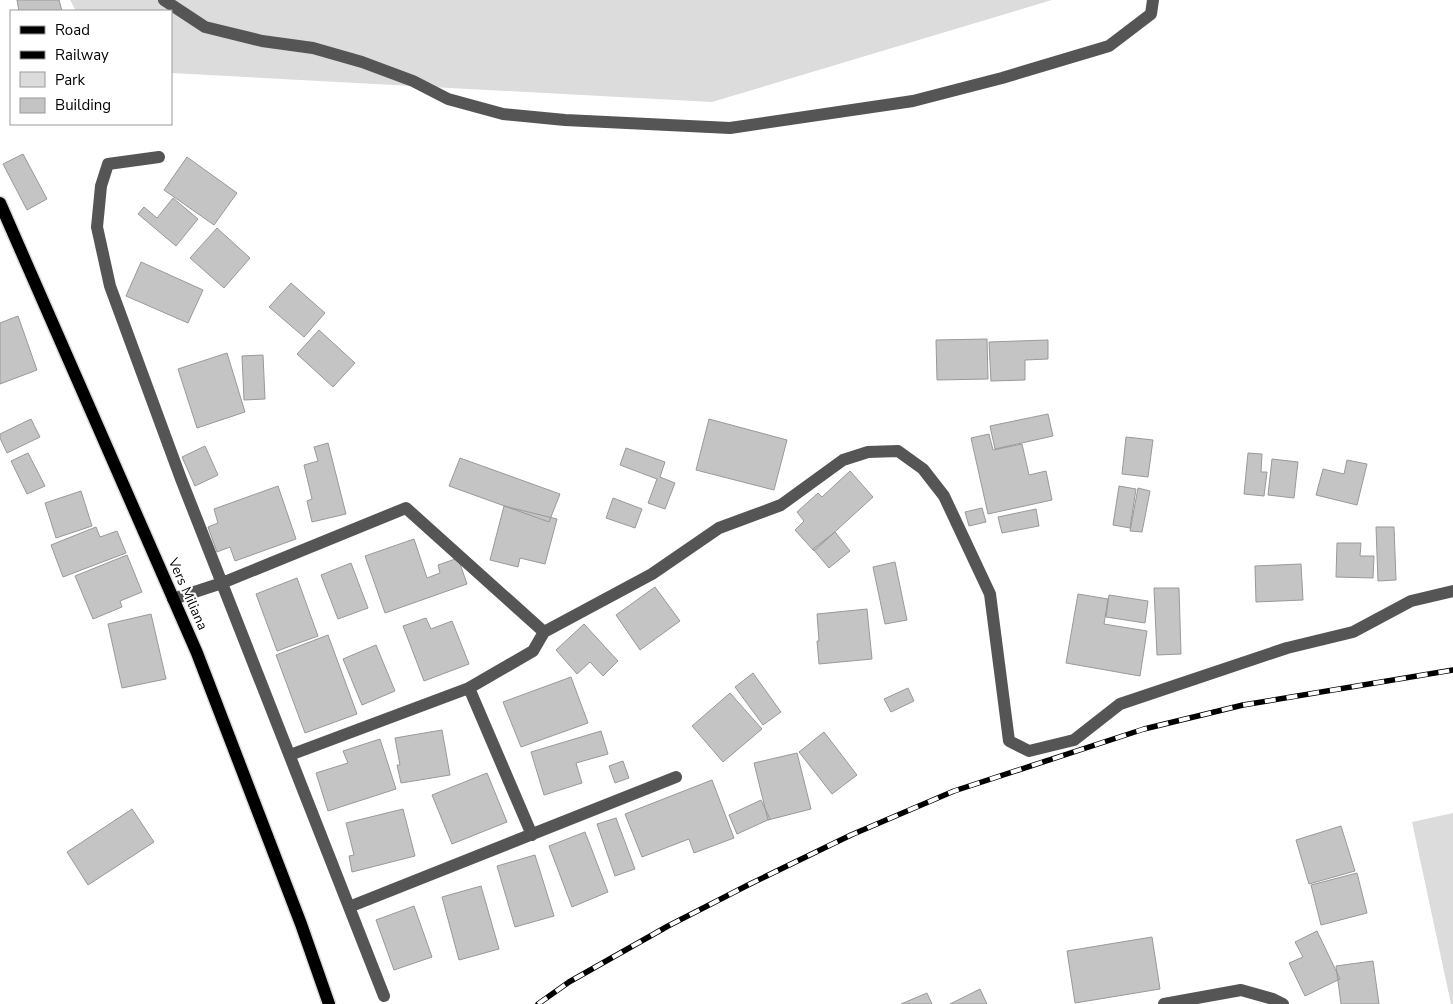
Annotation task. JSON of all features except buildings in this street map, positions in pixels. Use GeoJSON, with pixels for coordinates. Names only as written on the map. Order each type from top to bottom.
{"type":"FeatureCollection","features":[{"type":"Feature","properties":{"kind":"main road","name":"Vers Miliana"},"geometry":{"type":"LineString","coordinates":[[0,203],[201,662],[301,924],[329,1004]]}},
{"type":"Feature","properties":{"kind":"street"},"geometry":{"type":"LineString","coordinates":[[164,0],[205,27],[262,41],[313,48],[362,62],[413,81],[448,99],[503,114],[565,120],[730,128],[913,100],[1002,78],[1109,46],[1151,14],[1154,0]]}},
{"type":"Feature","properties":{"kind":"street"},"geometry":{"type":"LineString","coordinates":[[159,157],[108,164],[101,186],[97,227],[110,286],[181,479],[384,996]]}},
{"type":"Feature","properties":{"kind":"street"},"geometry":{"type":"LineString","coordinates":[[290,755],[469,688],[533,651],[544,632],[652,574],[719,528],[781,505],[843,460],[868,452],[898,451],[923,469],[944,496],[990,594],[1009,741],[1029,751],[1074,740],[1120,704],[1287,648],[1353,632],[1411,601],[1453,591]]}},
{"type":"Feature","properties":{"kind":"street"},"geometry":{"type":"LineString","coordinates":[[173,598],[222,583],[406,508],[544,632]]}},
{"type":"Feature","properties":{"kind":"street"},"geometry":{"type":"LineString","coordinates":[[469,688],[532,834]]}},
{"type":"Feature","properties":{"kind":"street"},"geometry":{"type":"LineString","coordinates":[[349,907],[676,777]]}},
{"type":"Feature","properties":{"kind":"street"},"geometry":{"type":"LineString","coordinates":[[1164,1004],[1241,990],[1283,1004]]}},
{"type":"Feature","properties":{"kind":"green space"},"geometry":{"type":"Polygon","coordinates":[[[70,0],[1052,0],[712,102],[172,73],[172,10],[75,10],[70,0]]]}},
{"type":"Feature","properties":{"kind":"green space"},"geometry":{"type":"Polygon","coordinates":[[[1453,813],[1453,1004],[1451,1004],[1412,822],[1453,813]]]}},
{"type":"Feature","properties":{"kind":"railway"},"geometry":{"type":"LineString","coordinates":[[538,1004],[569,982],[668,926],[750,884],[851,835],[954,791],[1144,729],[1243,705],[1453,670]]}}]}
